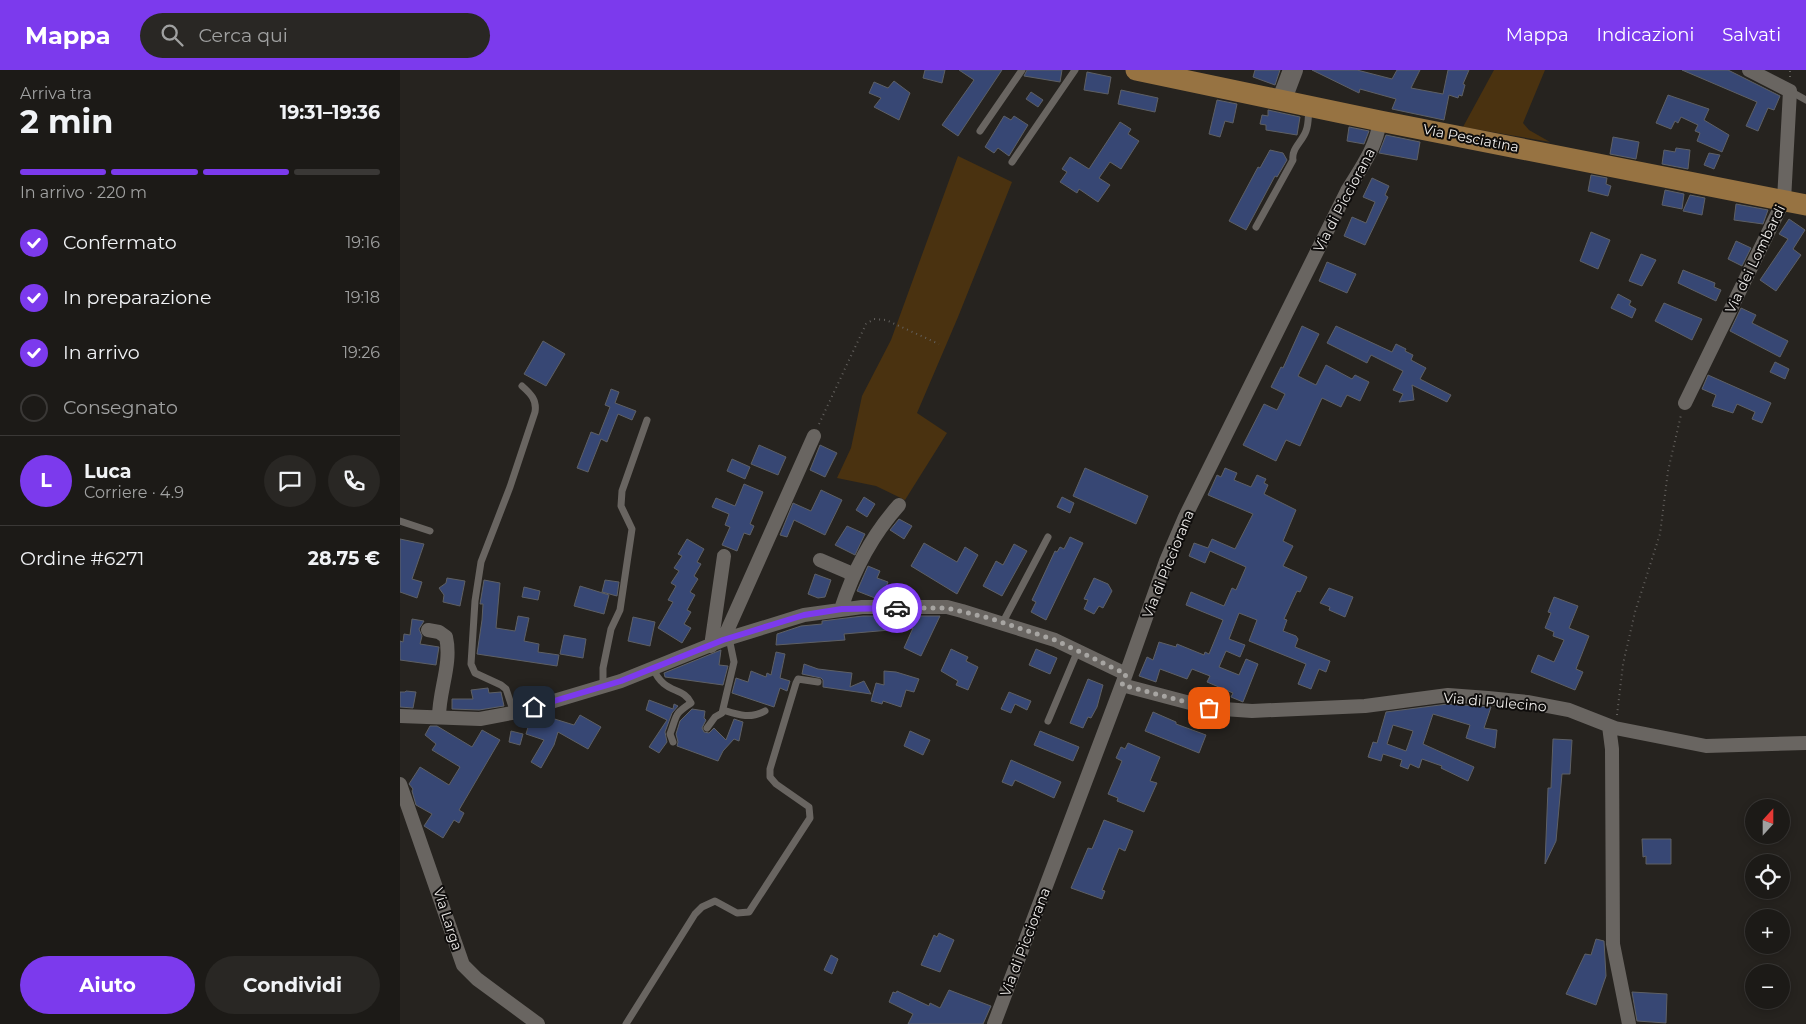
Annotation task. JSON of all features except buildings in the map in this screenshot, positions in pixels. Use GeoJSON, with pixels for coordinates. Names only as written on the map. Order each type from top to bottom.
{"type":"FeatureCollection","features":[{"type":"Feature","properties":{"kind":"main road","name":"Via Pesciatina"},"geometry":{"type":"LineString","coordinates":[[1136,70],[1309,104],[1380,121],[1806,205]]}},
{"type":"Feature","properties":{"kind":"street"},"geometry":{"type":"LineString","coordinates":[[1282,100],[1293,70]]}},
{"type":"Feature","properties":{"kind":"street"},"geometry":{"type":"LineString","coordinates":[[1749,70],[1790,92]]}},
{"type":"Feature","properties":{"kind":"street","name":"Via dei Lombardi"},"geometry":{"type":"LineString","coordinates":[[1685,403],[1784,200],[1790,92]]}},
{"type":"Feature","properties":{"kind":"street","name":"Via di Picciorana"},"geometry":{"type":"LineString","coordinates":[[994,1024],[1124,680],[1166,561],[1185,517],[1347,191],[1368,160],[1380,121]]}},
{"type":"Feature","properties":{"kind":"street"},"geometry":{"type":"LineString","coordinates":[[721,641],[814,436]]}},
{"type":"Feature","properties":{"kind":"street"},"geometry":{"type":"LineString","coordinates":[[842,609],[853,577],[884,522],[899,505]]}},
{"type":"Feature","properties":{"kind":"street"},"geometry":{"type":"LineString","coordinates":[[721,641],[724,556]]}},
{"type":"Feature","properties":{"kind":"street"},"geometry":{"type":"LineString","coordinates":[[820,560],[848,572],[853,577]]}},
{"type":"Feature","properties":{"kind":"street","name":"Via di Pulecino"},"geometry":{"type":"LineString","coordinates":[[400,716],[480,719],[514,713],[603,686],[721,641],[804,615],[842,609],[947,608],[1003,622],[1055,640],[1078,650],[1124,680],[1209,708],[1252,711],[1365,706],[1448,695],[1527,702],[1569,710],[1612,727],[1706,746],[1806,743]]}},
{"type":"Feature","properties":{"kind":"street"},"geometry":{"type":"LineString","coordinates":[[428,630],[439,632],[446,637],[448,644],[439,716]]}},
{"type":"Feature","properties":{"kind":"street"},"geometry":{"type":"LineString","coordinates":[[1612,727],[1613,944],[1629,1024]]}},
{"type":"Feature","properties":{"kind":"street","name":"Via Larga"},"geometry":{"type":"LineString","coordinates":[[400,784],[463,964],[477,979],[538,1024]]}},
{"type":"Feature","properties":{"kind":"lane"},"geometry":{"type":"LineString","coordinates":[[980,131],[1022,70]]}},
{"type":"Feature","properties":{"kind":"lane"},"geometry":{"type":"LineString","coordinates":[[1012,162],[1075,70]]}},
{"type":"Feature","properties":{"kind":"lane"},"geometry":{"type":"LineString","coordinates":[[1790,92],[1806,100]]}},
{"type":"Feature","properties":{"kind":"lane"},"geometry":{"type":"LineString","coordinates":[[1256,227],[1292,160],[1295,148],[1300,144],[1306,133],[1309,104]]}},
{"type":"Feature","properties":{"kind":"lane"},"geometry":{"type":"LineString","coordinates":[[514,713],[506,690],[501,685],[474,673],[471,664],[475,601],[481,562],[510,487],[535,412],[536,404],[531,394],[522,386]]}},
{"type":"Feature","properties":{"kind":"lane"},"geometry":{"type":"LineString","coordinates":[[603,686],[603,668],[612,629],[620,610],[632,529],[621,506],[622,491],[647,420]]}},
{"type":"Feature","properties":{"kind":"lane"},"geometry":{"type":"LineString","coordinates":[[400,521],[430,531]]}},
{"type":"Feature","properties":{"kind":"lane"},"geometry":{"type":"LineString","coordinates":[[1003,622],[1048,537]]}},
{"type":"Feature","properties":{"kind":"lane"},"geometry":{"type":"LineString","coordinates":[[707,728],[723,710],[734,662],[721,641]]}},
{"type":"Feature","properties":{"kind":"lane"},"geometry":{"type":"LineString","coordinates":[[1048,721],[1078,650]]}},
{"type":"Feature","properties":{"kind":"lane"},"geometry":{"type":"LineString","coordinates":[[653,668],[658,681],[684,695],[690,703],[677,713],[670,734],[673,742]]}},
{"type":"Feature","properties":{"kind":"lane"},"geometry":{"type":"LineString","coordinates":[[626,1024],[695,914],[702,907],[715,902],[737,913],[745,914],[749,912],[810,818],[809,807],[776,784],[770,777],[770,769],[798,679],[818,682]]}},
{"type":"Feature","properties":{"kind":"lane"},"geometry":{"type":"LineString","coordinates":[[723,710],[747,717],[756,716],[765,710]]}},
{"type":"Feature","properties":{"kind":"path"},"geometry":{"type":"LineString","coordinates":[[814,436],[866,324],[874,319],[886,320],[939,344]]}},
{"type":"Feature","properties":{"kind":"path"},"geometry":{"type":"LineString","coordinates":[[1612,727],[1623,664],[1635,612],[1660,534],[1668,471],[1685,403]]}},
{"type":"Feature","properties":{"kind":"shaded area"},"geometry":{"type":"Polygon","coordinates":[[[1494,70],[1545,70],[1523,123],[1529,130],[1550,142],[1463,127],[1494,70]]]}},
{"type":"Feature","properties":{"kind":"shaded area"},"geometry":{"type":"Polygon","coordinates":[[[958,156],[1012,182],[917,413],[947,433],[905,500],[876,486],[837,478],[851,448],[862,396],[891,340],[958,156]]]}},
{"type":"Feature","properties":{"kind":"way so far"},"geometry":{"type":"LineString","coordinates":[[897,608],[947,608],[962,610],[1011,625],[1055,640],[1126,674],[1122,685],[1209,708]]}},
{"type":"Feature","properties":{"kind":"route"},"geometry":{"type":"LineString","coordinates":[[534,707],[621,681],[723,640],[804,615],[842,609],[897,608]]}}]}
